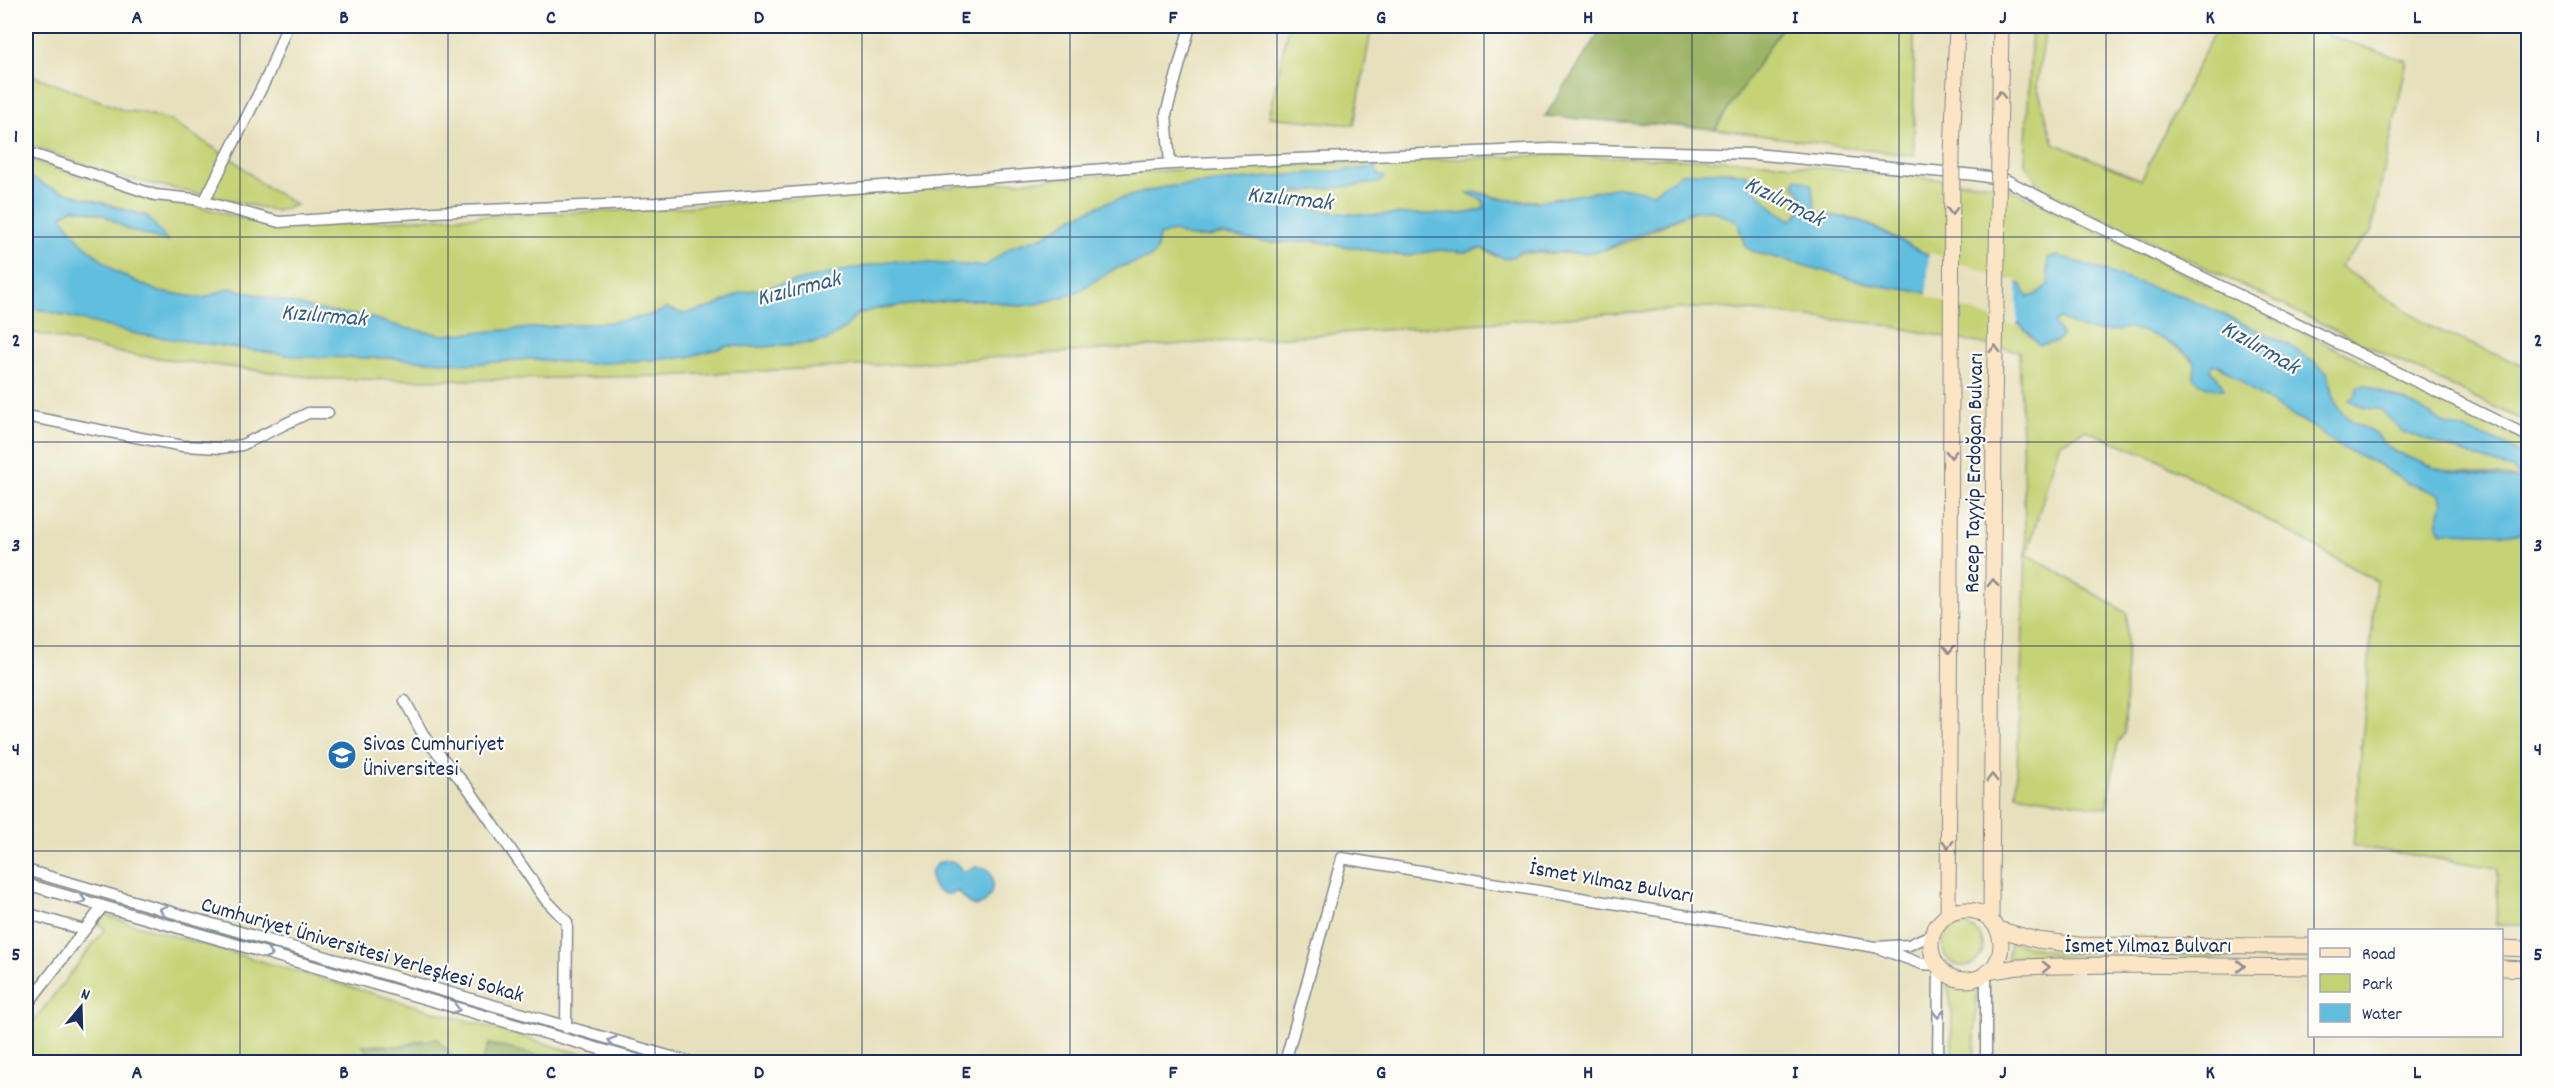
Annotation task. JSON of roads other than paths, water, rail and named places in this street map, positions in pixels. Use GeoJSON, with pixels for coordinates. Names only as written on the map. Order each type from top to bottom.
{"type":"FeatureCollection","features":[{"type":"Feature","properties":{"kind":"street"},"geometry":{"type":"LineString","coordinates":[[204,202],[268,75],[287,26]]}},
{"type":"Feature","properties":{"kind":"street"},"geometry":{"type":"LineString","coordinates":[[1170,164],[1166,114],[1190,26]]}},
{"type":"Feature","properties":{"kind":"street","name":"Recep Tayyip Erdoğan Bulvarı"},"geometry":{"type":"LineString","coordinates":[[1947,915],[1956,26]]}},
{"type":"Feature","properties":{"kind":"street","name":"Recep Tayyip Erdoğan Bulvarı"},"geometry":{"type":"LineString","coordinates":[[1994,925],[1994,408],[2001,26]]}},
{"type":"Feature","properties":{"kind":"street"},"geometry":{"type":"LineString","coordinates":[[26,152],[155,195],[204,202],[279,222],[447,211],[657,203],[1170,164],[1550,148],[1754,154],[1975,175],[2006,180],[2529,436]]}},
{"type":"Feature","properties":{"kind":"street"},"geometry":{"type":"LineString","coordinates":[[26,416],[183,446],[221,448],[242,445],[308,413],[328,413]]}},
{"type":"Feature","properties":{"kind":"street"},"geometry":{"type":"LineString","coordinates":[[405,701],[425,738],[468,788],[545,899],[567,922],[566,1028]]}},
{"type":"Feature","properties":{"kind":"street","name":"İsmet Yılmaz Bulvarı"},"geometry":{"type":"LineString","coordinates":[[1285,1062],[1342,858],[1875,946],[1922,963],[1939,965],[1949,975],[1961,979],[1972,979],[1987,972],[2018,967],[2111,965],[2308,967]]}},
{"type":"Feature","properties":{"kind":"street","name":"Cumhuriyet Üniversitesi Yerleşkesi Sokak"},"geometry":{"type":"LineString","coordinates":[[26,870],[689,1062]]}},
{"type":"Feature","properties":{"kind":"street","name":"Cumhuriyet Üniversitesi Yerleşkesi Sokak"},"geometry":{"type":"LineString","coordinates":[[26,884],[645,1062]]}},
{"type":"Feature","properties":{"kind":"street"},"geometry":{"type":"LineString","coordinates":[[26,1006],[103,906]]}},
{"type":"Feature","properties":{"kind":"street","name":"İsmet Yılmaz Bulvarı"},"geometry":{"type":"LineString","coordinates":[[1947,915],[1959,910],[1971,910],[1982,914],[1994,925],[2037,940],[2079,945],[2308,946]]}},
{"type":"Feature","properties":{"kind":"street"},"geometry":{"type":"LineString","coordinates":[[26,913],[84,930]]}},
{"type":"Feature","properties":{"kind":"street"},"geometry":{"type":"LineString","coordinates":[[1938,1062],[1939,965],[1931,945],[1933,934],[1947,915]]}},
{"type":"Feature","properties":{"kind":"street"},"geometry":{"type":"LineString","coordinates":[[1986,1062],[1987,972],[1997,960],[2001,950],[1994,925]]}},
{"type":"Feature","properties":{"kind":"street","name":"İsmet Yılmaz Bulvarı"},"geometry":{"type":"LineString","coordinates":[[1875,946],[1909,945],[1933,934]]}},
{"type":"Feature","properties":{"kind":"street"},"geometry":{"type":"LineString","coordinates":[[2503,948],[2529,949]]}},
{"type":"Feature","properties":{"kind":"street"},"geometry":{"type":"LineString","coordinates":[[2503,968],[2529,969]]}},
{"type":"Feature","properties":{"kind":"water","name":"Kızılırmak"},"geometry":{"type":"Polygon","coordinates":[[[1376,167],[1378,175],[1385,177],[1378,183],[1295,192],[1287,195],[1290,202],[1339,213],[1454,214],[1470,213],[1485,208],[1483,200],[1468,193],[1477,192],[1493,198],[1526,202],[1620,187],[1653,193],[1681,174],[1724,171],[1747,175],[1753,181],[1753,189],[1777,211],[1791,220],[1798,215],[1802,203],[1800,192],[1794,186],[1796,178],[1811,184],[1816,213],[1860,221],[1928,255],[2021,284],[2028,297],[2036,295],[2049,284],[2048,258],[2057,256],[2069,259],[2183,296],[2289,345],[2327,372],[2333,398],[2342,413],[2356,424],[2377,435],[2395,452],[2440,470],[2523,480],[2512,469],[2404,432],[2380,409],[2364,408],[2349,400],[2356,395],[2357,387],[2365,385],[2416,406],[2444,423],[2507,445],[2528,460],[2528,534],[2442,532],[2437,525],[2443,502],[2439,494],[2407,483],[2376,463],[2342,448],[2313,427],[2255,393],[2221,366],[2213,364],[2210,370],[2224,389],[2204,386],[2194,378],[2195,361],[2158,337],[2130,329],[2091,330],[2078,327],[2061,318],[2054,323],[2062,336],[2056,342],[2039,345],[2021,325],[1928,293],[1875,285],[1752,251],[1745,246],[1737,221],[1711,210],[1693,211],[1603,250],[1585,253],[1519,251],[1513,257],[1505,259],[1482,248],[1465,252],[1439,250],[1406,256],[1314,241],[1263,242],[1223,234],[1190,237],[1174,231],[1159,236],[1156,252],[1150,258],[1116,268],[1073,294],[1037,304],[1019,306],[985,300],[959,300],[880,308],[857,314],[845,328],[826,341],[762,347],[728,346],[688,357],[590,364],[529,359],[470,364],[391,358],[302,357],[137,334],[26,306],[26,259],[31,261],[33,256],[26,250],[26,175],[48,187],[147,216],[168,241],[129,230],[104,215],[74,208],[61,216],[81,242],[116,272],[159,292],[204,298],[230,288],[314,309],[371,318],[405,328],[443,335],[622,321],[655,314],[667,308],[683,314],[713,307],[740,293],[889,261],[985,266],[1013,246],[1043,237],[1074,217],[1108,202],[1164,187],[1376,167]]]}},
{"type":"Feature","properties":{"kind":"water"},"geometry":{"type":"Polygon","coordinates":[[[941,862],[956,863],[963,872],[979,867],[989,871],[992,890],[987,900],[979,905],[969,903],[958,891],[948,894],[934,888],[931,874],[934,867],[941,862]]]}},
{"type":"Feature","properties":{"kind":"place","name":"Sivas Cumhuriyet Üniversitesi"},"geometry":{"type":"Point","coordinates":[342,755]}}]}
